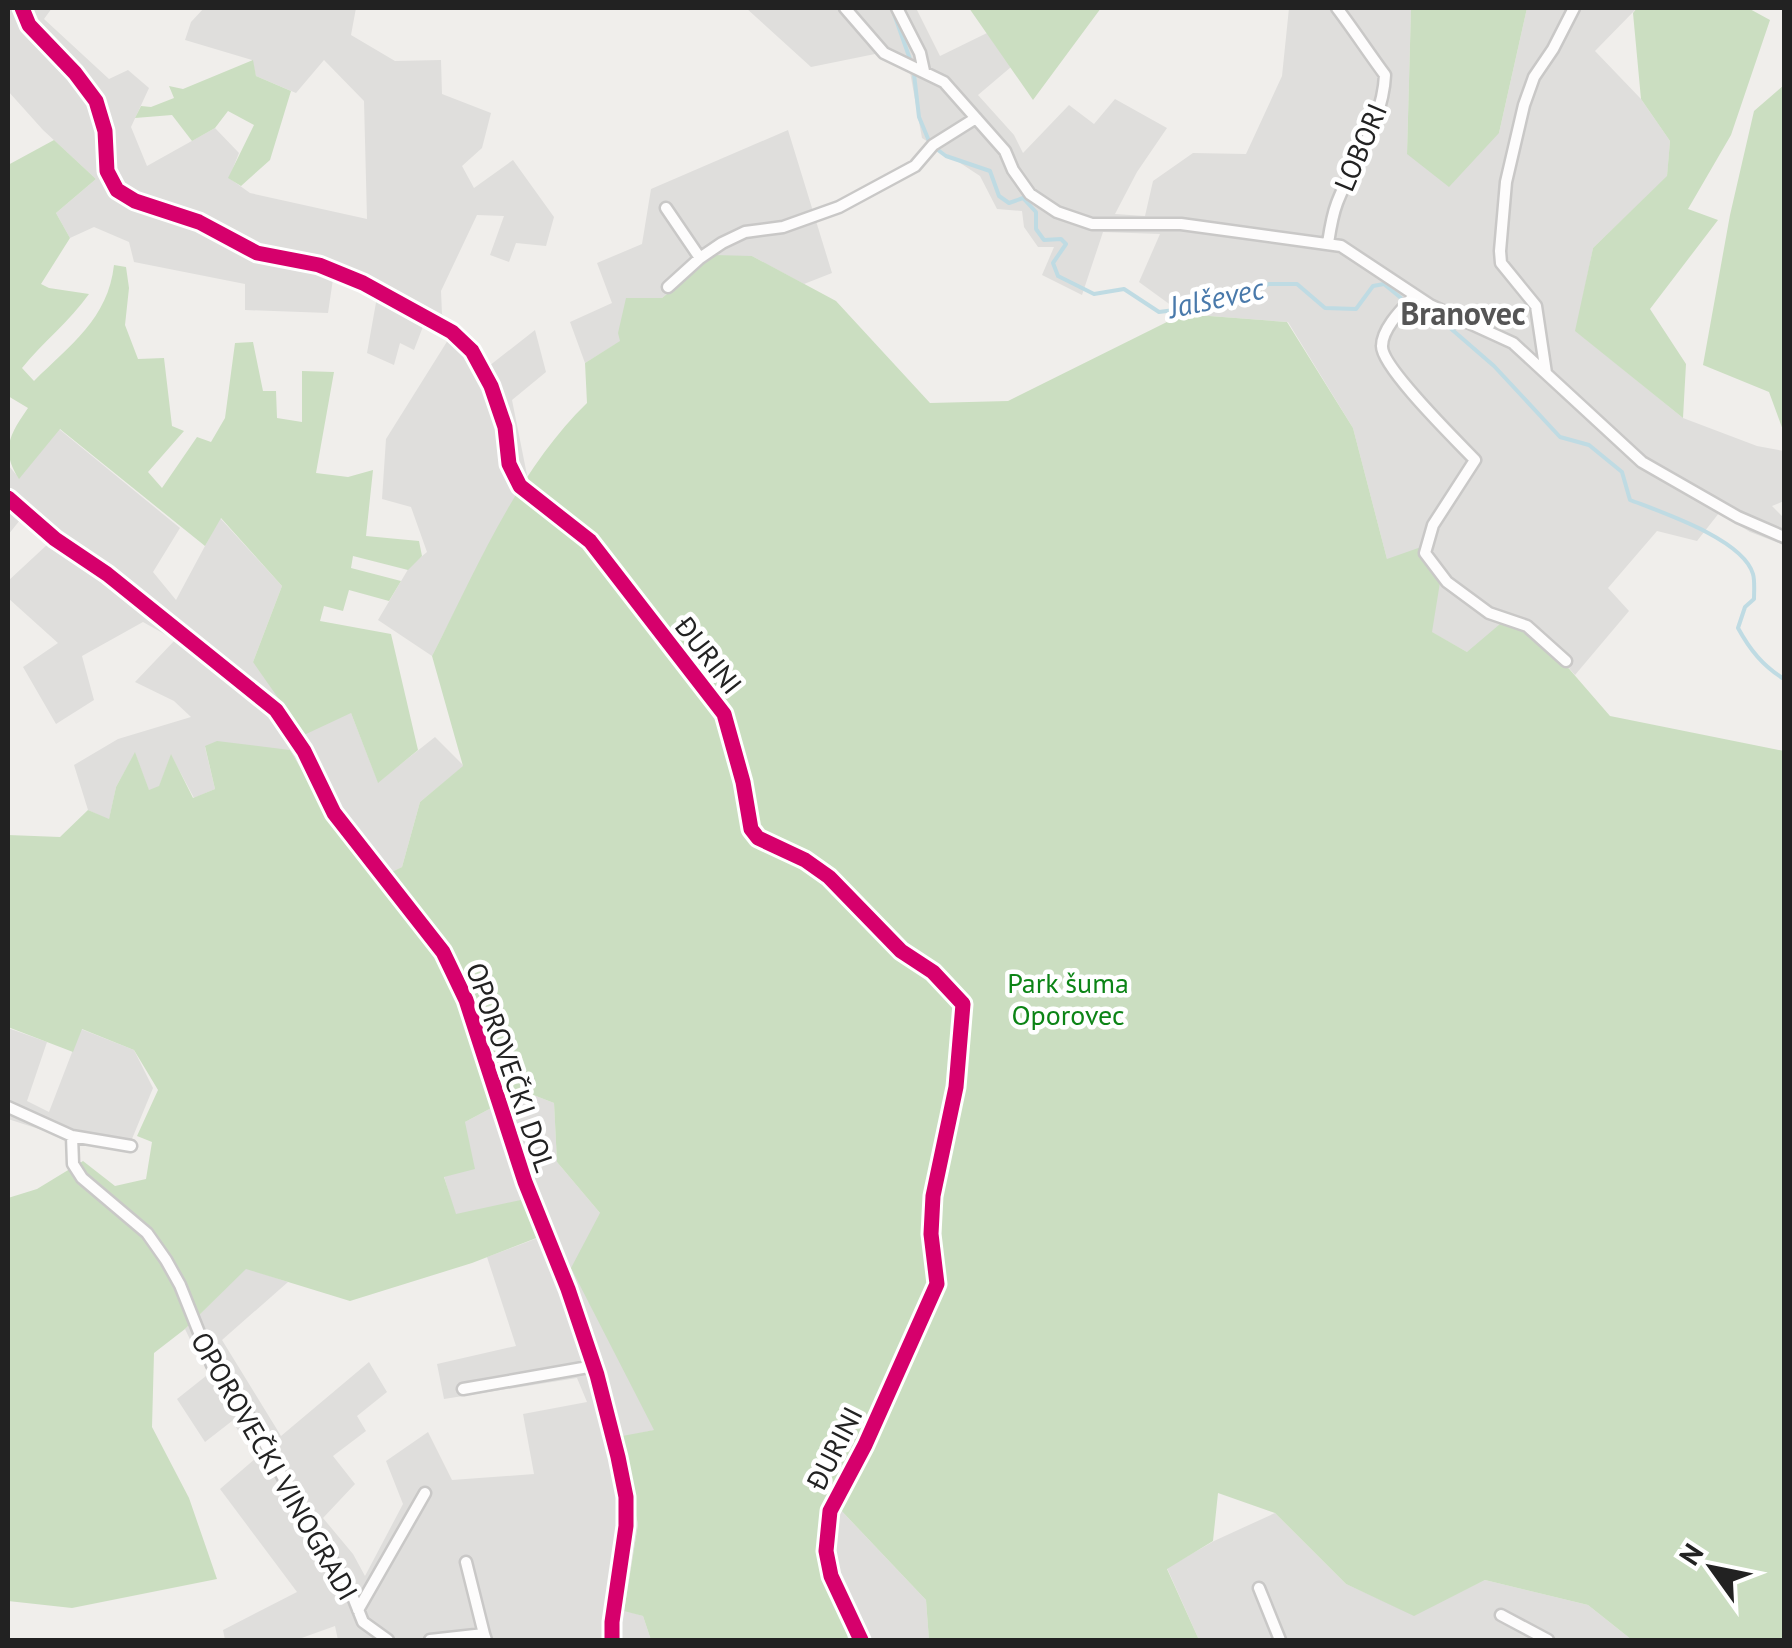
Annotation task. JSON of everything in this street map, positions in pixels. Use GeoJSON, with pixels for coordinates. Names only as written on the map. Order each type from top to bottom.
{"type":"FeatureCollection","features":[{"type":"Feature","properties":{"kind":"street","name":"ĐURINI"},"geometry":{"type":"LineString","coordinates":[[22,8],[30,25],[96,101],[104,132],[107,171],[117,190],[135,202],[199,222],[257,253],[319,265],[363,283],[452,332],[472,351],[491,386],[505,427],[509,464],[520,486],[590,540],[724,714],[751,828],[758,838],[829,876],[902,951],[933,972],[963,1004],[956,1088],[933,1196],[930,1234],[938,1284],[830,1512],[826,1551],[831,1576],[861,1640]]}},
{"type":"Feature","properties":{"kind":"street"},"geometry":{"type":"LineString","coordinates":[[844,8],[884,54],[944,82],[1006,151],[1013,170],[1030,194],[1057,212],[1092,224],[1181,224],[1328,243],[1355,253],[1454,318],[1513,343],[1642,462],[1738,518],[1784,537]]}},
{"type":"Feature","properties":{"kind":"street"},"geometry":{"type":"LineString","coordinates":[[897,8],[920,53],[918,69]]}},
{"type":"Feature","properties":{"kind":"street","name":"LOBORI"},"geometry":{"type":"LineString","coordinates":[[1328,243],[1335,206],[1362,152],[1384,90],[1385,75],[1337,8]]}},
{"type":"Feature","properties":{"kind":"street"},"geometry":{"type":"LineString","coordinates":[[1547,374],[1536,306],[1501,263],[1500,252],[1510,164],[1534,77],[1574,8]]}},
{"type":"Feature","properties":{"kind":"street"},"geometry":{"type":"LineString","coordinates":[[668,288],[700,258],[746,232],[783,226],[840,207],[915,166],[933,145],[976,118]]}},
{"type":"Feature","properties":{"kind":"street"},"geometry":{"type":"LineString","coordinates":[[666,208],[700,258]]}},
{"type":"Feature","properties":{"kind":"street"},"geometry":{"type":"LineString","coordinates":[[1416,295],[1394,321],[1382,352],[1404,384],[1475,460],[1433,525],[1425,553],[1446,582],[1489,613],[1527,626],[1566,661]]}},
{"type":"Feature","properties":{"kind":"street","name":"OPOROVEČKI DOL"},"geometry":{"type":"LineString","coordinates":[[8,498],[276,710],[304,751],[334,812],[444,952],[466,1000],[525,1182],[594,1366],[626,1497],[612,1640]]}},
{"type":"Feature","properties":{"kind":"street"},"geometry":{"type":"LineString","coordinates":[[8,1107],[72,1136],[131,1146]]}},
{"type":"Feature","properties":{"kind":"street","name":"OPOROVEČKI VINOGRADI"},"geometry":{"type":"LineString","coordinates":[[72,1136],[74,1164],[82,1178],[148,1233],[166,1260],[212,1365],[255,1425],[310,1528],[347,1582],[367,1626],[388,1640]]}},
{"type":"Feature","properties":{"kind":"street"},"geometry":{"type":"LineString","coordinates":[[464,1389],[594,1366]]}},
{"type":"Feature","properties":{"kind":"street","name":"OPOROVEČKI VINOGRADI"},"geometry":{"type":"LineString","coordinates":[[358,1610],[425,1493]]}},
{"type":"Feature","properties":{"kind":"street"},"geometry":{"type":"LineString","coordinates":[[430,1640],[485,1637],[466,1562]]}},
{"type":"Feature","properties":{"kind":"street"},"geometry":{"type":"LineString","coordinates":[[1258,1588],[1280,1640]]}},
{"type":"Feature","properties":{"kind":"street"},"geometry":{"type":"LineString","coordinates":[[1502,1615],[1548,1640]]}},
{"type":"Feature","properties":{"kind":"shaded area"},"geometry":{"type":"Polygon","coordinates":[[[8,8],[52,8],[44,19],[109,79],[128,70],[149,88],[131,127],[147,166],[215,128],[239,153],[229,178],[250,193],[367,219],[364,101],[324,60],[296,93],[256,76],[252,60],[185,40],[191,22],[204,8],[356,8],[351,35],[395,61],[441,60],[442,94],[491,113],[482,148],[462,166],[474,188],[513,160],[554,217],[546,246],[516,243],[509,262],[490,255],[504,216],[477,215],[441,291],[442,314],[481,346],[489,366],[535,330],[546,372],[512,400],[528,480],[491,541],[432,656],[378,620],[410,566],[427,552],[411,507],[382,499],[386,439],[448,340],[424,324],[414,350],[400,343],[394,365],[367,353],[377,297],[361,289],[333,279],[328,313],[245,310],[245,284],[134,262],[129,242],[94,227],[70,238],[56,213],[96,179],[8,91],[8,8]]]}},
{"type":"Feature","properties":{"kind":"shaded area"},"geometry":{"type":"Polygon","coordinates":[[[746,8],[916,8],[940,56],[987,33],[1011,67],[978,95],[1014,135],[1023,153],[1069,105],[1094,124],[1115,99],[1167,128],[1115,214],[1145,216],[1153,181],[1193,153],[1246,154],[1282,76],[1289,8],[1411,8],[1407,153],[1499,133],[1527,8],[1637,8],[1595,51],[1641,99],[1670,141],[1667,177],[1593,248],[1576,331],[1683,418],[1757,446],[1784,451],[1784,501],[1772,506],[1784,518],[1784,545],[1750,532],[1719,513],[1697,541],[1657,531],[1608,588],[1629,611],[1575,675],[1538,633],[1467,652],[1431,632],[1387,559],[1353,428],[1288,322],[1183,314],[1139,282],[1160,234],[1103,232],[1082,295],[1042,275],[1054,247],[1038,247],[1024,227],[1022,211],[997,209],[980,176],[922,138],[910,72],[875,54],[811,67],[746,8]]]}},
{"type":"Feature","properties":{"kind":"shaded area"},"geometry":{"type":"Polygon","coordinates":[[[788,130],[832,273],[804,284],[752,256],[714,256],[662,298],[621,341],[585,363],[570,322],[612,303],[597,263],[642,244],[651,189],[788,130]]]}},
{"type":"Feature","properties":{"kind":"shaded area"},"geometry":{"type":"Polygon","coordinates":[[[59,429],[180,528],[153,572],[176,600],[220,518],[282,586],[253,662],[351,713],[378,782],[435,737],[464,766],[420,802],[402,867],[380,878],[327,812],[290,750],[205,747],[215,789],[194,798],[171,755],[159,787],[149,791],[135,753],[116,787],[109,820],[88,810],[74,765],[118,739],[191,717],[174,701],[135,682],[175,640],[143,622],[82,656],[94,700],[56,724],[23,667],[58,643],[8,598],[8,581],[49,543],[20,520],[8,535],[8,465],[19,478],[59,429]]]}},
{"type":"Feature","properties":{"kind":"shaded area"},"geometry":{"type":"Polygon","coordinates":[[[8,1028],[47,1042],[27,1101],[49,1112],[81,1029],[134,1050],[153,1088],[127,1151],[88,1145],[8,1119],[8,1028]]]}},
{"type":"Feature","properties":{"kind":"shaded area"},"geometry":{"type":"Polygon","coordinates":[[[523,1091],[554,1103],[557,1162],[600,1213],[615,1348],[655,1430],[617,1438],[638,1524],[624,1610],[643,1616],[651,1640],[338,1640],[335,1626],[296,1640],[225,1640],[223,1630],[297,1592],[220,1489],[256,1458],[232,1421],[205,1442],[177,1399],[211,1372],[185,1329],[246,1268],[288,1282],[222,1340],[281,1436],[369,1362],[387,1392],[357,1416],[366,1431],[333,1456],[355,1484],[323,1518],[353,1554],[365,1576],[403,1504],[386,1461],[428,1432],[452,1480],[534,1474],[523,1414],[587,1402],[577,1378],[444,1399],[437,1364],[516,1346],[487,1257],[543,1236],[530,1199],[455,1215],[444,1176],[465,1122],[523,1091]]]}},
{"type":"Feature","properties":{"kind":"shaded area"},"geometry":{"type":"Polygon","coordinates":[[[835,1504],[926,1600],[929,1640],[848,1640],[830,1544],[835,1504]]]}},
{"type":"Feature","properties":{"kind":"shaded area"},"geometry":{"type":"Polygon","coordinates":[[[1275,1513],[1346,1584],[1414,1615],[1485,1580],[1588,1605],[1632,1640],[1199,1640],[1167,1568],[1275,1513]]]}},
{"type":"Feature","properties":{"kind":"green space"},"geometry":{"type":"Polygon","coordinates":[[[969,8],[1101,8],[1033,100],[969,8]]]}},
{"type":"Feature","properties":{"kind":"green space"},"geometry":{"type":"Polygon","coordinates":[[[1411,8],[1527,8],[1499,133],[1449,187],[1407,154],[1411,8]]]}},
{"type":"Feature","properties":{"kind":"green space"},"geometry":{"type":"Polygon","coordinates":[[[1637,8],[1748,8],[1770,20],[1731,135],[1688,209],[1718,220],[1650,309],[1686,364],[1683,418],[1575,331],[1593,248],[1667,176],[1670,141],[1641,99],[1633,13],[1637,8]]]}},
{"type":"Feature","properties":{"kind":"green space"},"geometry":{"type":"Polygon","coordinates":[[[253,60],[256,76],[291,91],[270,160],[241,186],[228,178],[254,125],[228,111],[215,128],[192,141],[172,115],[135,118],[141,106],[151,107],[174,98],[169,86],[183,89],[253,60]]]}},
{"type":"Feature","properties":{"kind":"green space"},"geometry":{"type":"Polygon","coordinates":[[[1784,85],[1784,433],[1769,392],[1703,365],[1730,215],[1754,111],[1784,85]]]}},
{"type":"Feature","properties":{"kind":"green space"},"geometry":{"type":"Polygon","coordinates":[[[54,140],[96,179],[56,213],[70,238],[41,284],[89,294],[22,368],[34,381],[61,355],[96,316],[114,265],[126,267],[129,288],[125,325],[138,359],[164,358],[172,426],[184,431],[148,472],[162,488],[197,437],[211,442],[225,418],[235,343],[253,342],[263,391],[276,391],[277,418],[302,422],[302,371],[334,372],[316,473],[348,477],[373,470],[366,536],[419,541],[422,556],[408,570],[353,556],[351,568],[401,581],[389,601],[349,590],[343,611],[324,606],[320,621],[391,634],[418,750],[378,783],[351,713],[304,735],[253,662],[282,586],[221,518],[205,546],[60,429],[19,479],[13,469],[10,442],[28,408],[8,396],[8,165],[54,140]]]}},
{"type":"Feature","properties":{"kind":"green space","name":"Park šuma Oporovec"},"geometry":{"type":"Polygon","coordinates":[[[714,255],[752,256],[836,301],[930,403],[1008,401],[1183,314],[1287,322],[1353,428],[1387,559],[1424,546],[1442,570],[1432,632],[1467,652],[1500,624],[1538,633],[1610,716],[1784,751],[1784,1640],[1632,1640],[1588,1605],[1485,1580],[1414,1616],[1346,1584],[1275,1513],[1218,1493],[1213,1541],[1167,1569],[1199,1640],[929,1640],[926,1600],[836,1505],[830,1544],[848,1640],[651,1640],[643,1616],[624,1611],[638,1524],[617,1437],[654,1430],[571,1268],[600,1213],[557,1162],[554,1103],[523,1091],[465,1122],[475,1169],[444,1177],[456,1214],[530,1198],[544,1235],[472,1263],[350,1301],[246,1269],[185,1329],[154,1353],[152,1427],[189,1498],[217,1579],[72,1608],[8,1601],[8,1198],[37,1189],[83,1161],[115,1186],[146,1179],[152,1142],[137,1136],[158,1090],[134,1050],[82,1029],[73,1052],[8,1027],[8,835],[60,837],[88,810],[109,819],[116,787],[135,752],[149,790],[159,786],[171,754],[193,798],[215,789],[205,746],[217,741],[290,750],[327,812],[379,878],[402,867],[420,802],[463,766],[432,656],[482,556],[539,459],[587,403],[585,363],[620,341],[618,333],[626,298],[662,298],[714,255]]]}},
{"type":"Feature","properties":{"kind":"waterway","name":"Jalševec"},"geometry":{"type":"LineString","coordinates":[[892,8],[911,62]]}},
{"type":"Feature","properties":{"kind":"waterway","name":"Jalševec"},"geometry":{"type":"LineString","coordinates":[[914,74],[919,117],[929,141]]}},
{"type":"Feature","properties":{"kind":"waterway","name":"Jalševec"},"geometry":{"type":"LineString","coordinates":[[934,147],[946,156],[990,171],[999,196],[1009,203],[1023,198],[1036,212],[1036,229],[1044,240],[1061,239],[1066,244],[1053,263],[1058,276],[1094,294],[1124,289],[1159,312],[1190,308],[1224,293],[1248,292],[1269,284],[1297,284],[1325,308],[1356,309],[1373,286],[1384,284],[1401,298]]}},
{"type":"Feature","properties":{"kind":"waterway","name":"Jalševec"},"geometry":{"type":"LineString","coordinates":[[1412,308],[1449,327],[1494,366],[1560,437],[1589,445],[1622,472],[1630,500],[1680,519],[1734,549],[1754,577],[1754,599],[1745,607],[1738,628],[1758,657],[1784,679]]}},
{"type":"Feature","properties":{"kind":"cycle path"},"geometry":{"type":"LineString","coordinates":[[22,8],[29,25],[96,101],[105,131],[107,171],[117,190],[135,201],[199,222],[257,253],[319,265],[363,283],[452,332],[472,351],[491,386],[505,427],[509,464],[520,486],[590,541],[724,714],[751,829],[758,838],[805,860],[829,877],[901,951],[933,972],[963,1004],[956,1087],[933,1196],[931,1234],[937,1284],[865,1445],[830,1511],[826,1551],[831,1576],[861,1640]]}},
{"type":"Feature","properties":{"kind":"cycle path"},"geometry":{"type":"LineString","coordinates":[[8,498],[276,710],[304,751],[334,813],[443,952],[466,1000],[525,1182],[568,1289],[597,1375],[618,1457],[626,1497],[626,1526],[612,1640]]}},
{"type":"Feature","properties":{"kind":"district","name":"Branovec"},"geometry":{"type":"Point","coordinates":[1463,313]}}]}
